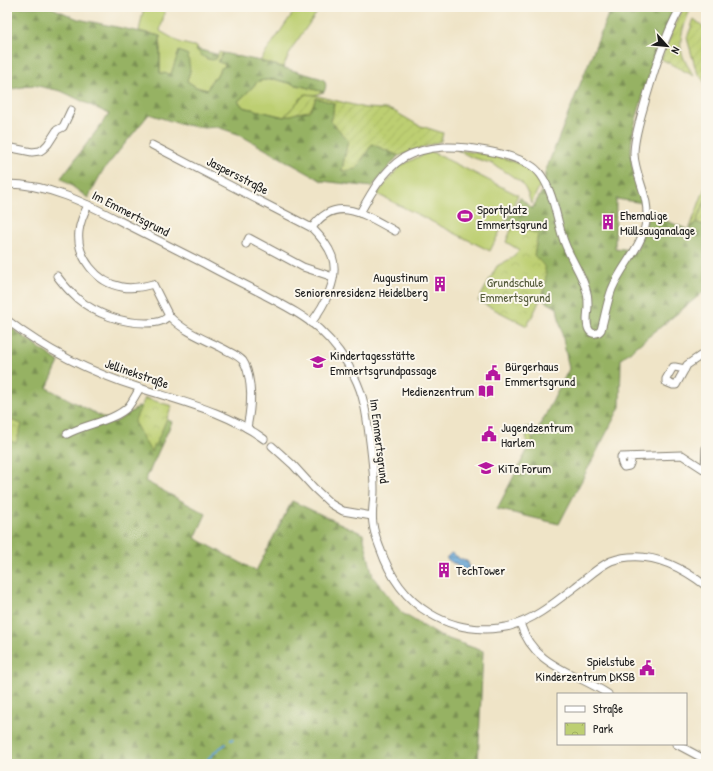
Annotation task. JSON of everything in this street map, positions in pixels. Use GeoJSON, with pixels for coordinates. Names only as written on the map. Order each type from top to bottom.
{"type":"FeatureCollection","features":[{"type":"Feature","properties":{"kind":"street"},"geometry":{"type":"LineString","coordinates":[[360,213],[372,192],[386,174],[408,155],[414,153],[443,147],[476,149],[512,157],[531,165],[541,176],[548,189],[564,244],[585,286],[588,304],[589,330],[596,334],[602,330],[612,289],[618,276],[643,236],[647,220],[647,206],[635,164],[635,144],[651,80],[660,53],[680,7]]}},
{"type":"Feature","properties":{"kind":"street"},"geometry":{"type":"LineString","coordinates":[[7,147],[32,152],[40,151],[45,147],[57,130],[63,127],[72,110]]}},
{"type":"Feature","properties":{"kind":"street","name":"Jaspersstraße"},"geometry":{"type":"LineString","coordinates":[[152,145],[312,228],[323,239],[333,257],[333,277],[329,293],[324,304],[311,323]]}},
{"type":"Feature","properties":{"kind":"street","name":"Im Emmertsgrund"},"geometry":{"type":"LineString","coordinates":[[7,184],[49,190],[85,203],[276,301],[311,323],[330,340],[342,355],[355,377],[364,403],[373,470],[374,494],[372,516],[375,534],[384,559],[400,587],[414,602],[429,612],[448,622],[460,626],[488,629],[512,626],[544,610],[604,565],[619,559],[638,557],[656,560],[679,568],[703,584]]}},
{"type":"Feature","properties":{"kind":"street"},"geometry":{"type":"LineString","coordinates":[[85,203],[78,236],[82,253],[89,266],[96,274],[116,286],[138,288],[153,284],[169,316],[182,327],[231,352],[242,360],[247,370],[251,391],[251,406],[247,428]]}},
{"type":"Feature","properties":{"kind":"street"},"geometry":{"type":"LineString","coordinates":[[312,228],[322,216],[335,210],[344,209],[360,213],[395,231]]}},
{"type":"Feature","properties":{"kind":"street"},"geometry":{"type":"LineString","coordinates":[[246,244],[249,238],[303,267],[333,277]]}},
{"type":"Feature","properties":{"kind":"street"},"geometry":{"type":"LineString","coordinates":[[57,276],[78,299],[86,305],[110,317],[136,323],[156,322],[169,316]]}},
{"type":"Feature","properties":{"kind":"street","name":"Jellinekstraße"},"geometry":{"type":"LineString","coordinates":[[7,320],[42,344],[75,362],[116,380],[221,414],[264,439]]}},
{"type":"Feature","properties":{"kind":"street"},"geometry":{"type":"LineString","coordinates":[[685,369],[690,363],[706,352]]}},
{"type":"Feature","properties":{"kind":"street"},"geometry":{"type":"LineString","coordinates":[[67,434],[116,415],[132,402],[140,388]]}},
{"type":"Feature","properties":{"kind":"street"},"geometry":{"type":"LineString","coordinates":[[272,446],[331,504],[343,511],[372,516]]}},
{"type":"Feature","properties":{"kind":"street"},"geometry":{"type":"LineString","coordinates":[[705,470],[706,448]]}},
{"type":"Feature","properties":{"kind":"street"},"geometry":{"type":"LineString","coordinates":[[629,457],[682,455],[705,470]]}},
{"type":"Feature","properties":{"kind":"street"},"geometry":{"type":"LineString","coordinates":[[703,584],[706,576]]}},
{"type":"Feature","properties":{"kind":"street"},"geometry":{"type":"LineString","coordinates":[[520,623],[528,642],[540,655],[554,666],[584,680],[606,693]]}},
{"type":"Feature","properties":{"kind":"street"},"geometry":{"type":"LineString","coordinates":[[678,745],[706,760]]}},
{"type":"Feature","properties":{"kind":"green space"},"geometry":{"type":"Polygon","coordinates":[[[7,7],[50,7],[78,19],[160,36],[160,73],[171,74],[179,51],[188,55],[190,71],[187,81],[196,87],[207,90],[211,81],[216,77],[220,69],[225,66],[225,64],[218,62],[223,53],[260,61],[323,79],[326,86],[324,92],[274,79],[258,81],[238,101],[243,107],[284,117],[309,111],[316,98],[334,103],[333,114],[330,120],[348,140],[342,170],[356,169],[372,144],[398,156],[372,187],[322,181],[238,134],[217,127],[204,128],[180,124],[149,114],[102,172],[88,198],[61,178],[109,114],[61,91],[33,85],[7,90],[7,7]]]}},
{"type":"Feature","properties":{"kind":"green space"},"geometry":{"type":"Polygon","coordinates":[[[144,7],[166,7],[160,31],[181,43],[198,47],[197,49],[216,59],[219,52],[223,53],[219,62],[225,64],[225,66],[220,69],[216,77],[211,81],[208,90],[196,87],[187,81],[190,71],[179,51],[171,75],[160,73],[160,36],[139,31],[144,7]]]}},
{"type":"Feature","properties":{"kind":"green space"},"geometry":{"type":"Polygon","coordinates":[[[297,7],[321,7],[294,45],[283,67],[260,61],[297,7]]]}},
{"type":"Feature","properties":{"kind":"green space"},"geometry":{"type":"Polygon","coordinates":[[[611,7],[676,7],[666,29],[645,87],[636,118],[632,139],[632,165],[644,203],[616,199],[615,248],[636,252],[649,214],[689,230],[696,222],[706,226],[706,290],[621,359],[620,407],[559,524],[497,509],[569,369],[557,308],[541,299],[546,281],[534,255],[538,234],[514,225],[505,225],[520,197],[532,209],[544,188],[545,172],[611,7]]]}},
{"type":"Feature","properties":{"kind":"green space"},"geometry":{"type":"Polygon","coordinates":[[[685,7],[691,7],[682,33],[681,50],[694,76],[661,59],[678,18],[685,7]]]}},
{"type":"Feature","properties":{"kind":"green space"},"geometry":{"type":"Polygon","coordinates":[[[694,19],[706,29],[706,85],[696,70],[687,38],[694,19]]]}},
{"type":"Feature","properties":{"kind":"green space"},"geometry":{"type":"Polygon","coordinates":[[[196,49],[218,55],[216,59],[210,60],[202,56],[196,49]]]}},
{"type":"Feature","properties":{"kind":"green space"},"geometry":{"type":"Polygon","coordinates":[[[274,79],[324,92],[314,95],[305,94],[284,117],[243,107],[238,101],[258,81],[274,79]]]}},
{"type":"Feature","properties":{"kind":"green space"},"geometry":{"type":"Polygon","coordinates":[[[305,94],[365,108],[394,111],[418,125],[443,133],[441,141],[399,156],[372,144],[356,169],[342,171],[348,140],[330,120],[333,114],[334,103],[316,98],[309,111],[284,117],[305,94]]]}},
{"type":"Feature","properties":{"kind":"green space"},"geometry":{"type":"Polygon","coordinates":[[[457,150],[492,155],[529,168],[537,175],[541,183],[531,204],[522,183],[493,164],[471,157],[457,150]]]}},
{"type":"Feature","properties":{"kind":"green space","name":"Sportplatz Emmertsgrund"},"geometry":{"type":"Polygon","coordinates":[[[430,151],[518,195],[490,251],[377,194],[400,166],[430,151]]]}},
{"type":"Feature","properties":{"kind":"green space"},"geometry":{"type":"Polygon","coordinates":[[[706,185],[706,199],[696,222],[689,230],[706,185]]]}},
{"type":"Feature","properties":{"kind":"green space"},"geometry":{"type":"Polygon","coordinates":[[[706,199],[706,219],[703,225],[696,222],[706,199]]]}},
{"type":"Feature","properties":{"kind":"green space","name":"Grundschule Emmertsgrund"},"geometry":{"type":"Polygon","coordinates":[[[513,225],[538,234],[534,255],[542,263],[546,276],[543,291],[527,326],[478,301],[497,266],[512,258],[519,250],[506,242],[513,225]]]}},
{"type":"Feature","properties":{"kind":"green space"},"geometry":{"type":"Polygon","coordinates":[[[7,325],[59,362],[47,388],[114,423],[140,406],[172,422],[145,481],[206,514],[195,538],[256,571],[292,501],[363,534],[373,577],[402,613],[440,636],[483,651],[478,764],[7,764],[7,325]]]}},
{"type":"Feature","properties":{"kind":"green space"},"geometry":{"type":"Polygon","coordinates":[[[145,398],[172,406],[151,452],[134,422],[145,398]]]}},
{"type":"Feature","properties":{"kind":"green space"},"geometry":{"type":"Polygon","coordinates":[[[7,419],[22,424],[16,443],[7,440],[7,419]]]}},
{"type":"Feature","properties":{"kind":"green space"},"geometry":{"type":"Polygon","coordinates":[[[525,427],[530,427],[534,448],[528,450],[525,427]]]}},
{"type":"Feature","properties":{"kind":"water"},"geometry":{"type":"Polygon","coordinates":[[[451,553],[459,559],[463,559],[468,562],[469,568],[465,571],[447,559],[446,558],[451,553]]]}},
{"type":"Feature","properties":{"kind":"waterway"},"geometry":{"type":"LineString","coordinates":[[207,760],[217,750],[226,744]]}},
{"type":"Feature","properties":{"kind":"place","name":"Sportplatz Emmertsgrund"},"geometry":{"type":"Point","coordinates":[465,216]}},
{"type":"Feature","properties":{"kind":"place","name":"Ehemalige Müllsauganalage"},"geometry":{"type":"Point","coordinates":[608,222]}},
{"type":"Feature","properties":{"kind":"place","name":"Augustinum Seniorenresidenz Heidelberg"},"geometry":{"type":"Point","coordinates":[440,284]}},
{"type":"Feature","properties":{"kind":"place","name":"Kindertagesstätte Emmertsgrundpassage"},"geometry":{"type":"Point","coordinates":[318,362]}},
{"type":"Feature","properties":{"kind":"place","name":"Bürgerhaus Emmertsgrund"},"geometry":{"type":"Point","coordinates":[493,373]}},
{"type":"Feature","properties":{"kind":"place","name":"Medienzentrum"},"geometry":{"type":"Point","coordinates":[486,391]}},
{"type":"Feature","properties":{"kind":"place","name":"Jugendzentrum Harlem"},"geometry":{"type":"Point","coordinates":[489,434]}},
{"type":"Feature","properties":{"kind":"place","name":"KiTa Forum"},"geometry":{"type":"Point","coordinates":[486,468]}},
{"type":"Feature","properties":{"kind":"place","name":"TechTower"},"geometry":{"type":"Point","coordinates":[444,570]}},
{"type":"Feature","properties":{"kind":"place","name":"Spielstube Kinderzentrum DKSB"},"geometry":{"type":"Point","coordinates":[647,668]}}]}
